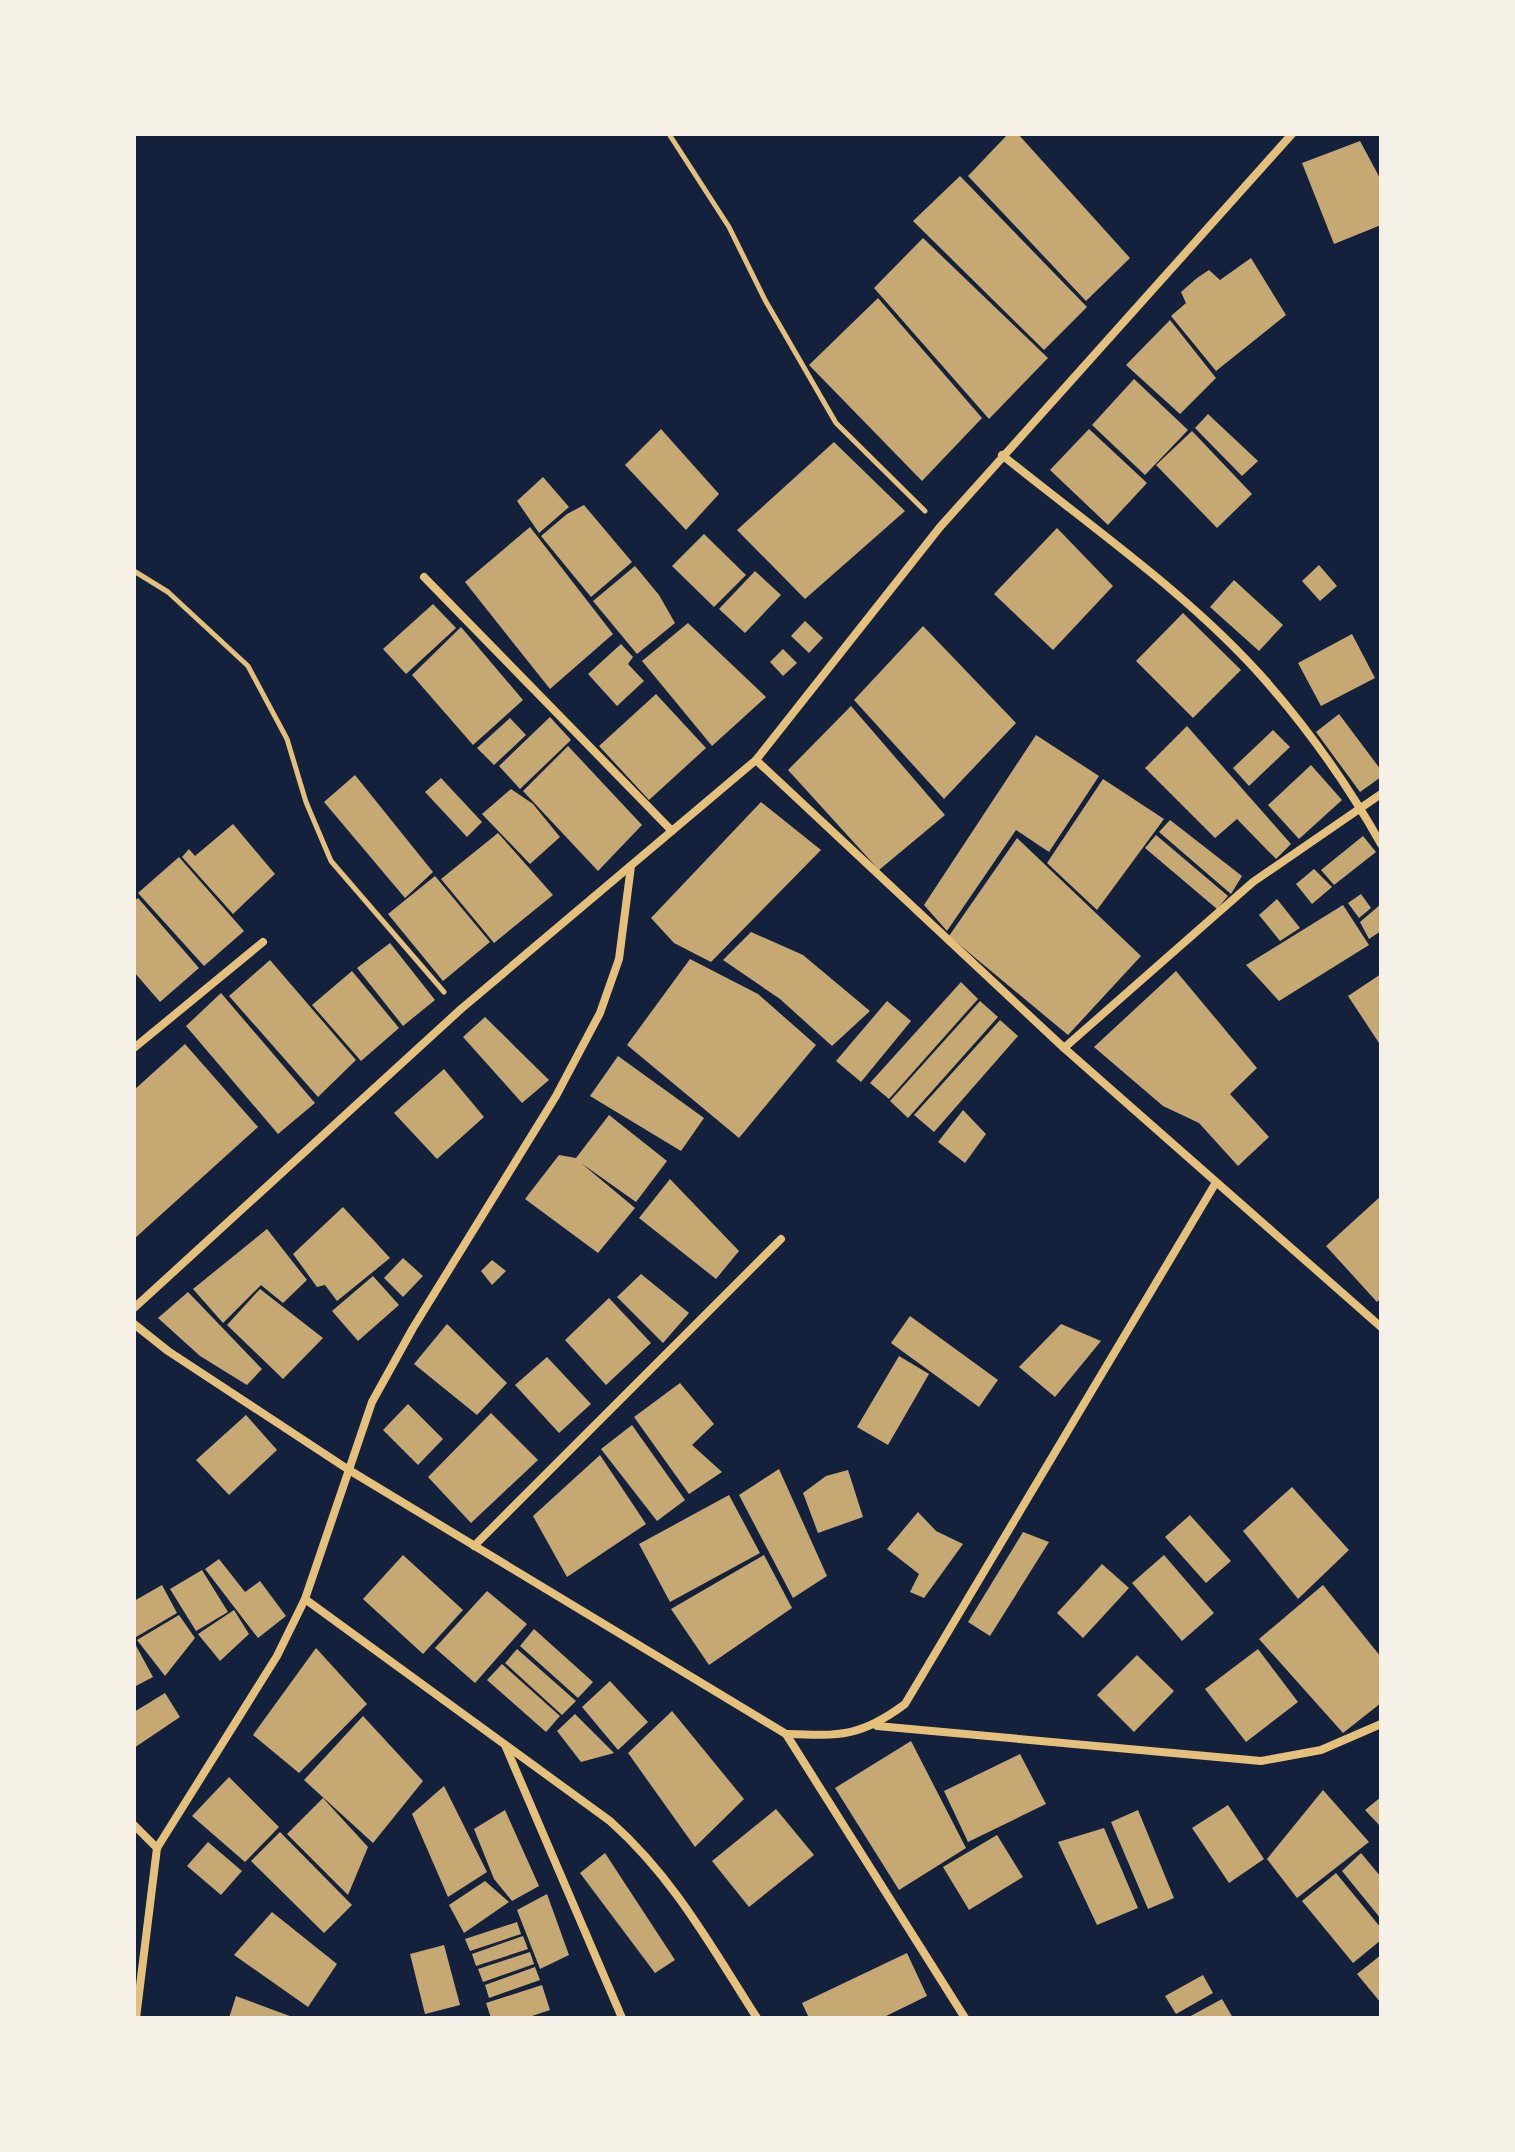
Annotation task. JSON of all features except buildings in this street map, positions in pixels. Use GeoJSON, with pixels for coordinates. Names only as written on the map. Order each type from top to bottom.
{"type":"FeatureCollection","features":[{"type":"Feature","properties":{"kind":"street"},"geometry":{"type":"LineString","coordinates":[[134,1308],[461,1009],[756,760],[940,527],[1292,134]]}},
{"type":"Feature","properties":{"kind":"street"},"geometry":{"type":"LineString","coordinates":[[1002,455],[1231,645],[1266,681],[1361,807],[1381,844]]}},
{"type":"Feature","properties":{"kind":"street"},"geometry":{"type":"LineString","coordinates":[[424,577],[672,831]]}},
{"type":"Feature","properties":{"kind":"street"},"geometry":{"type":"LineString","coordinates":[[756,760],[1064,1048],[1381,1327]]}},
{"type":"Feature","properties":{"kind":"street"},"geometry":{"type":"LineString","coordinates":[[1064,1048],[1253,882],[1381,794]]}},
{"type":"Feature","properties":{"kind":"street"},"geometry":{"type":"LineString","coordinates":[[136,2018],[157,1848],[277,1656],[305,1599],[372,1402],[413,1328],[556,1096],[600,1013],[619,959],[631,865]]}},
{"type":"Feature","properties":{"kind":"street"},"geometry":{"type":"LineString","coordinates":[[134,1048],[263,942]]}},
{"type":"Feature","properties":{"kind":"street"},"geometry":{"type":"LineString","coordinates":[[876,1726],[905,1704],[934,1659],[1215,1184]]}},
{"type":"Feature","properties":{"kind":"street"},"geometry":{"type":"LineString","coordinates":[[474,1546],[781,1239]]}},
{"type":"Feature","properties":{"kind":"street"},"geometry":{"type":"LineString","coordinates":[[134,1324],[168,1351],[349,1470],[786,1734],[965,2018]]}},
{"type":"Feature","properties":{"kind":"street"},"geometry":{"type":"LineString","coordinates":[[305,1599],[610,1821],[643,1850],[673,1885],[757,2018]]}},
{"type":"Feature","properties":{"kind":"street"},"geometry":{"type":"LineString","coordinates":[[786,1734],[835,1736],[876,1726],[1261,1761],[1321,1750],[1381,1724]]}},
{"type":"Feature","properties":{"kind":"street"},"geometry":{"type":"LineString","coordinates":[[505,1744],[622,2018]]}},
{"type":"Feature","properties":{"kind":"street"},"geometry":{"type":"LineString","coordinates":[[134,1825],[157,1848]]}},
{"type":"Feature","properties":{"kind":"path"},"geometry":{"type":"LineString","coordinates":[[669,134],[729,227],[765,300],[836,423],[940,527]]}},
{"type":"Feature","properties":{"kind":"path"},"geometry":{"type":"LineString","coordinates":[[134,571],[168,592],[248,666],[287,739],[306,802],[331,861],[426,974],[461,1009]]}}]}
